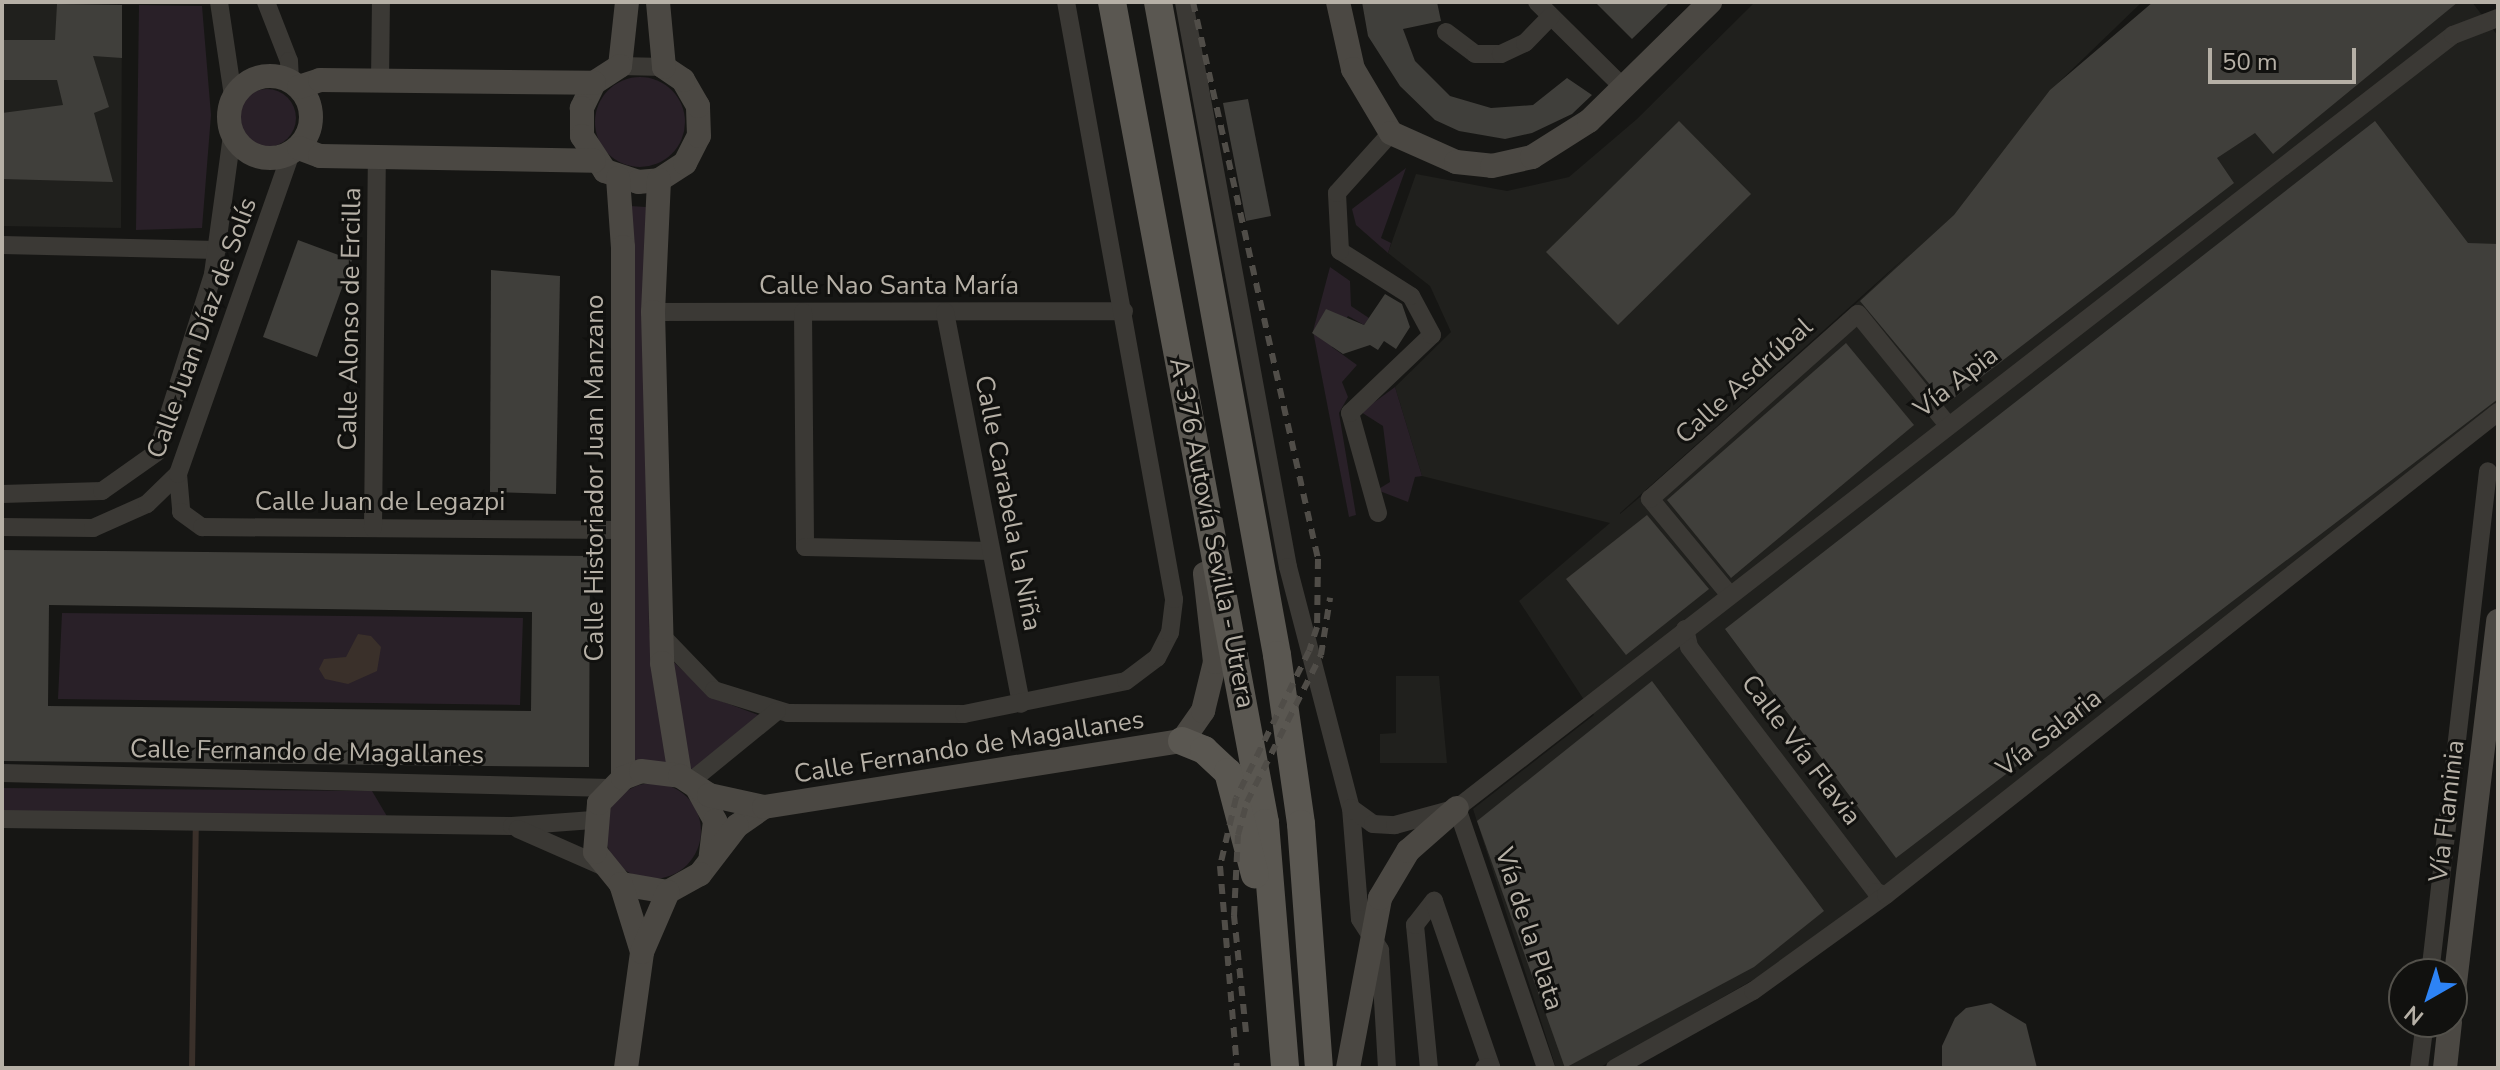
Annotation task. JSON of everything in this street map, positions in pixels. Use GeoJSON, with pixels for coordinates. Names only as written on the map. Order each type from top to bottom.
{"type":"FeatureCollection","features":[{"type":"Feature","properties":{"kind":"main road","name":"A-376 Autovía Sevilla - Utrera"},"geometry":{"type":"LineString","coordinates":[[1112,2],[1265,823],[1285,1068]]}},
{"type":"Feature","properties":{"kind":"main road","name":"A-376 Autovía Sevilla - Utrera"},"geometry":{"type":"LineString","coordinates":[[1158,2],[1277,655],[1301,824],[1319,1068]]}},
{"type":"Feature","properties":{"kind":"main road"},"geometry":{"type":"LineString","coordinates":[[1182,741],[1218,760],[1235,786],[1279,991]]}},
{"type":"Feature","properties":{"kind":"street"},"geometry":{"type":"LineString","coordinates":[[219,2],[233,96],[227,116],[232,136],[258,156],[295,151],[320,156],[377,158],[594,161]]}},
{"type":"Feature","properties":{"kind":"street"},"geometry":{"type":"LineString","coordinates":[[266,2],[295,84],[311,107],[310,129],[295,151]]}},
{"type":"Feature","properties":{"kind":"street"},"geometry":{"type":"LineString","coordinates":[[380,80],[381,2]]}},
{"type":"Feature","properties":{"kind":"street"},"geometry":{"type":"LineString","coordinates":[[620,66],[627,2]]}},
{"type":"Feature","properties":{"kind":"street"},"geometry":{"type":"LineString","coordinates":[[658,2],[664,67]]}},
{"type":"Feature","properties":{"kind":"street"},"geometry":{"type":"LineString","coordinates":[[661,635],[714,690],[777,711],[964,714],[1126,681],[1157,658],[1170,633],[1174,599],[1146,413],[1066,2]]}},
{"type":"Feature","properties":{"kind":"street"},"geometry":{"type":"LineString","coordinates":[[1184,2],[1288,567],[1351,808],[1365,927],[1380,950],[1387,1068]]}},
{"type":"Feature","properties":{"kind":"street"},"geometry":{"type":"LineString","coordinates":[[1338,2],[1353,69],[1391,133],[1456,162],[1492,166],[1532,157],[1564,139],[1624,88],[1704,4]]}},
{"type":"Feature","properties":{"kind":"street"},"geometry":{"type":"LineString","coordinates":[[1537,2],[1624,88]]}},
{"type":"Feature","properties":{"kind":"street"},"geometry":{"type":"LineString","coordinates":[[1446,32],[1475,54],[1501,54],[1525,43],[1551,16]]}},
{"type":"Feature","properties":{"kind":"street","name":"Vía Apia"},"geometry":{"type":"LineString","coordinates":[[1348,1068],[1361,987],[1365,927],[1392,870],[1457,808],[1947,424],[2453,35],[2498,18]]}},
{"type":"Feature","properties":{"kind":"street"},"geometry":{"type":"LineString","coordinates":[[620,66],[664,67],[683,80],[698,106],[699,136],[685,163],[659,180],[618,178],[594,161],[582,136],[582,108],[594,83],[620,66]]}},
{"type":"Feature","properties":{"kind":"street"},"geometry":{"type":"LineString","coordinates":[[233,96],[259,78],[295,84],[320,80],[594,83]]}},
{"type":"Feature","properties":{"kind":"street"},"geometry":{"type":"LineString","coordinates":[[1378,513],[1350,413],[1432,335],[1411,296],[1340,251],[1337,193],[1391,133]]}},
{"type":"Feature","properties":{"kind":"street","name":"Calle Juan Díaz de Solís"},"geometry":{"type":"LineString","coordinates":[[2,494],[102,491],[157,452],[217,250],[232,136]]}},
{"type":"Feature","properties":{"kind":"street","name":"Calle Juan Díaz de Solís"},"geometry":{"type":"LineString","coordinates":[[2,527],[93,528],[147,504],[178,474],[295,151]]}},
{"type":"Feature","properties":{"kind":"street","name":"Calle Alonso de Ercilla"},"geometry":{"type":"LineString","coordinates":[[373,528],[377,158]]}},
{"type":"Feature","properties":{"kind":"street","name":"Calle Historiador Juan Manzano"},"geometry":{"type":"LineString","coordinates":[[617,783],[623,247],[618,178]]}},
{"type":"Feature","properties":{"kind":"street"},"geometry":{"type":"LineString","coordinates":[[659,180],[653,312],[661,635],[689,782],[715,821],[710,859]]}},
{"type":"Feature","properties":{"kind":"street"},"geometry":{"type":"LineString","coordinates":[[2,245],[217,250]]}},
{"type":"Feature","properties":{"kind":"street","name":"Calle Nao Santa María"},"geometry":{"type":"LineString","coordinates":[[653,312],[1124,311]]}},
{"type":"Feature","properties":{"kind":"street"},"geometry":{"type":"LineString","coordinates":[[803,312],[805,547],[991,551]]}},
{"type":"Feature","properties":{"kind":"street","name":"Calle Carabela la Niña"},"geometry":{"type":"LineString","coordinates":[[945,312],[1021,704]]}},
{"type":"Feature","properties":{"kind":"street","name":"Calle Asdrúbal"},"geometry":{"type":"LineString","coordinates":[[1729,594],[1650,499],[1858,314],[1947,424]]}},
{"type":"Feature","properties":{"kind":"street","name":"Vía Salaria"},"geometry":{"type":"LineString","coordinates":[[1615,1068],[1753,991],[1886,895],[2498,412]]}},
{"type":"Feature","properties":{"kind":"street"},"geometry":{"type":"LineString","coordinates":[[1182,741],[1203,711],[1215,662],[1195,515],[1199,461]]}},
{"type":"Feature","properties":{"kind":"street"},"geometry":{"type":"LineString","coordinates":[[2432,958],[2488,471]]}},
{"type":"Feature","properties":{"kind":"street","name":"Calle Juan de Legazpi"},"geometry":{"type":"LineString","coordinates":[[178,474],[181,512],[202,527],[622,530]]}},
{"type":"Feature","properties":{"kind":"street","name":"Vía Flaminia"},"geometry":{"type":"LineString","coordinates":[[2458,958],[2498,621]]}},
{"type":"Feature","properties":{"kind":"street","name":"Calle Vía Flavia"},"geometry":{"type":"LineString","coordinates":[[1685,629],[1698,659],[1876,892],[1886,895]]}},
{"type":"Feature","properties":{"kind":"street"},"geometry":{"type":"LineString","coordinates":[[689,782],[777,711]]}},
{"type":"Feature","properties":{"kind":"street","name":"Calle Fernando de Magallanes"},"geometry":{"type":"LineString","coordinates":[[764,807],[1182,741]]}},
{"type":"Feature","properties":{"kind":"street"},"geometry":{"type":"LineString","coordinates":[[602,866],[593,820],[617,783],[661,770],[728,802],[764,807]]}},
{"type":"Feature","properties":{"kind":"street","name":"Calle Fernando de Magallanes"},"geometry":{"type":"LineString","coordinates":[[2,773],[617,783]]}},
{"type":"Feature","properties":{"kind":"street"},"geometry":{"type":"LineString","coordinates":[[621,884],[668,892],[685,886],[737,826],[764,807]]}},
{"type":"Feature","properties":{"kind":"street","name":"Vía Apia"},"geometry":{"type":"LineString","coordinates":[[1351,808],[1373,824],[1395,825],[1457,808]]}},
{"type":"Feature","properties":{"kind":"street","name":"Vía de la Plata"},"geometry":{"type":"LineString","coordinates":[[1457,808],[1546,1068]]}},
{"type":"Feature","properties":{"kind":"street"},"geometry":{"type":"LineString","coordinates":[[2,819],[512,826],[593,820]]}},
{"type":"Feature","properties":{"kind":"street"},"geometry":{"type":"LineString","coordinates":[[512,826],[602,866],[621,884],[642,952]]}},
{"type":"Feature","properties":{"kind":"street"},"geometry":{"type":"LineString","coordinates":[[626,1068],[642,952],[668,892]]}},
{"type":"Feature","properties":{"kind":"street"},"geometry":{"type":"LineString","coordinates":[[1429,1068],[1415,925],[1434,901],[1491,1067],[1484,1068]]}},
{"type":"Feature","properties":{"kind":"street"},"geometry":{"type":"LineString","coordinates":[[2419,1068],[2423,1038]]}},
{"type":"Feature","properties":{"kind":"street"},"geometry":{"type":"LineString","coordinates":[[2445,1068],[2448,1038]]}},
{"type":"Feature","properties":{"kind":"shaded area"},"geometry":{"type":"Polygon","coordinates":[[[1755,2],[2142,2],[2058,83],[2160,2],[2472,2],[2498,36],[2498,419],[1884,905],[1599,1068],[1556,1068],[1473,809],[1594,715],[1519,601],[1610,523],[1422,476],[1395,387],[1451,332],[1430,286],[1388,253],[1416,174],[1507,191],[1569,177],[1637,119],[1755,2]],[[1910,253],[1620,514],[1738,414],[1910,253]]]}},
{"type":"Feature","properties":{"kind":"shaded area"},"geometry":{"type":"Polygon","coordinates":[[[2,3],[122,5],[121,228],[2,226],[2,3]]]}},
{"type":"Feature","properties":{"kind":"shaded area"},"geometry":{"type":"Polygon","coordinates":[[[139,5],[202,6],[211,115],[202,228],[136,230],[139,5]]]}},
{"type":"Feature","properties":{"kind":"shaded area"},"geometry":{"type":"Polygon","coordinates":[[[640,77],[657,81],[672,90],[681,105],[685,122],[681,139],[672,154],[657,163],[640,167],[623,163],[608,154],[599,139],[595,122],[599,105],[608,90],[623,81],[640,77]]]}},
{"type":"Feature","properties":{"kind":"shaded area"},"geometry":{"type":"Polygon","coordinates":[[[267,89],[278,91],[287,98],[294,107],[294,129],[287,138],[278,145],[267,147],[256,145],[247,138],[240,129],[238,118],[240,107],[247,98],[256,91],[267,89]]]}},
{"type":"Feature","properties":{"kind":"shaded area"},"geometry":{"type":"Polygon","coordinates":[[[1406,168],[1381,238],[1391,243],[1388,253],[1356,225],[1352,209],[1406,168]]]}},
{"type":"Feature","properties":{"kind":"shaded area"},"geometry":{"type":"Polygon","coordinates":[[[630,206],[646,207],[649,630],[670,762],[630,763],[630,206]]]}},
{"type":"Feature","properties":{"kind":"shaded area"},"geometry":{"type":"Polygon","coordinates":[[[1330,267],[1350,281],[1351,306],[1369,318],[1364,325],[1348,316],[1332,347],[1357,365],[1342,382],[1348,397],[1339,413],[1356,515],[1349,517],[1313,331],[1330,267]]]}},
{"type":"Feature","properties":{"kind":"shaded area"},"geometry":{"type":"Polygon","coordinates":[[[1395,387],[1422,476],[1415,477],[1408,502],[1377,490],[1390,482],[1383,426],[1361,412],[1395,387]]]}},
{"type":"Feature","properties":{"kind":"shaded area"},"geometry":{"type":"Polygon","coordinates":[[[62,613],[523,618],[520,705],[58,699],[62,613]]]}},
{"type":"Feature","properties":{"kind":"shaded area"},"geometry":{"type":"Polygon","coordinates":[[[358,634],[371,636],[381,647],[377,671],[348,684],[325,679],[319,669],[324,659],[346,657],[358,634]]]}},
{"type":"Feature","properties":{"kind":"shaded area"},"geometry":{"type":"Polygon","coordinates":[[[666,655],[713,698],[761,716],[691,772],[666,655]]]}},
{"type":"Feature","properties":{"kind":"shaded area"},"geometry":{"type":"Polygon","coordinates":[[[1396,676],[1439,676],[1447,763],[1380,763],[1380,734],[1396,733],[1396,676]]]}},
{"type":"Feature","properties":{"kind":"shaded area"},"geometry":{"type":"Polygon","coordinates":[[[644,783],[662,783],[680,791],[693,804],[701,822],[698,850],[680,871],[662,879],[644,879],[626,871],[613,858],[605,840],[605,822],[613,804],[626,791],[644,783]]]}},
{"type":"Feature","properties":{"kind":"shaded area"},"geometry":{"type":"Polygon","coordinates":[[[2,788],[372,791],[388,818],[2,813],[2,788]]]}},
{"type":"Feature","properties":{"kind":"building"},"geometry":{"type":"Polygon","coordinates":[[[1362,2],[1437,2],[1441,21],[1403,29],[1415,61],[1450,96],[1491,108],[1533,105],[1567,78],[1592,95],[1572,114],[1532,133],[1505,139],[1459,131],[1435,120],[1400,86],[1368,36],[1362,2]]]}},
{"type":"Feature","properties":{"kind":"building"},"geometry":{"type":"Polygon","coordinates":[[[1595,2],[1670,2],[1632,39],[1595,2]]]}},
{"type":"Feature","properties":{"kind":"building"},"geometry":{"type":"Polygon","coordinates":[[[2153,2],[2458,2],[2273,154],[2255,133],[2217,158],[2234,183],[1946,404],[1860,301],[1954,215],[2050,90],[2153,2]]]}},
{"type":"Feature","properties":{"kind":"building"},"geometry":{"type":"Polygon","coordinates":[[[57,4],[122,5],[122,58],[93,56],[109,107],[94,113],[113,182],[2,179],[2,113],[63,105],[57,80],[2,80],[2,40],[55,40],[57,4]]]}},
{"type":"Feature","properties":{"kind":"building"},"geometry":{"type":"Polygon","coordinates":[[[1248,99],[1271,216],[1246,221],[1223,103],[1248,99]]]}},
{"type":"Feature","properties":{"kind":"building"},"geometry":{"type":"Polygon","coordinates":[[[1679,121],[1751,194],[1618,325],[1546,252],[1679,121]]]}},
{"type":"Feature","properties":{"kind":"building"},"geometry":{"type":"Polygon","coordinates":[[[2375,121],[2468,243],[2498,244],[2498,399],[1896,858],[1725,629],[2375,121]]]}},
{"type":"Feature","properties":{"kind":"building"},"geometry":{"type":"Polygon","coordinates":[[[298,240],[352,260],[317,357],[263,337],[298,240]]]}},
{"type":"Feature","properties":{"kind":"building"},"geometry":{"type":"Polygon","coordinates":[[[491,270],[560,276],[556,494],[490,492],[491,270]]]}},
{"type":"Feature","properties":{"kind":"building"},"geometry":{"type":"Polygon","coordinates":[[[1385,294],[1402,304],[1410,327],[1396,349],[1384,341],[1378,350],[1370,345],[1343,354],[1312,333],[1326,309],[1364,325],[1385,294]]]}},
{"type":"Feature","properties":{"kind":"building"},"geometry":{"type":"Polygon","coordinates":[[[1846,343],[1914,425],[1731,578],[1667,500],[1846,343]]]}},
{"type":"Feature","properties":{"kind":"building"},"geometry":{"type":"Polygon","coordinates":[[[1647,515],[1709,589],[1626,655],[1566,579],[1647,515]]]}},
{"type":"Feature","properties":{"kind":"building"},"geometry":{"type":"Polygon","coordinates":[[[2,550],[590,556],[589,767],[2,761],[2,550]],[[49,605],[48,706],[531,711],[532,612],[49,605]]]}},
{"type":"Feature","properties":{"kind":"building"},"geometry":{"type":"Polygon","coordinates":[[[1652,681],[1824,911],[1754,967],[1565,1068],[1477,821],[1652,681]]]}},
{"type":"Feature","properties":{"kind":"building"},"geometry":{"type":"Polygon","coordinates":[[[1991,1003],[2026,1024],[2037,1068],[1942,1068],[1942,1046],[1955,1018],[1966,1008],[1991,1003]]]}},
{"type":"Feature","properties":{"kind":"waterway"},"geometry":{"type":"LineString","coordinates":[[192,1068],[196,825]]}},
{"type":"Feature","properties":{"kind":"railway"},"geometry":{"type":"LineString","coordinates":[[1193,2],[1318,559],[1317,627],[1309,651],[1236,798],[1220,866],[1237,1068]]}},
{"type":"Feature","properties":{"kind":"railway"},"geometry":{"type":"LineString","coordinates":[[1246,1032],[1234,916],[1238,835],[1247,802],[1321,655],[1330,598]]}}]}
